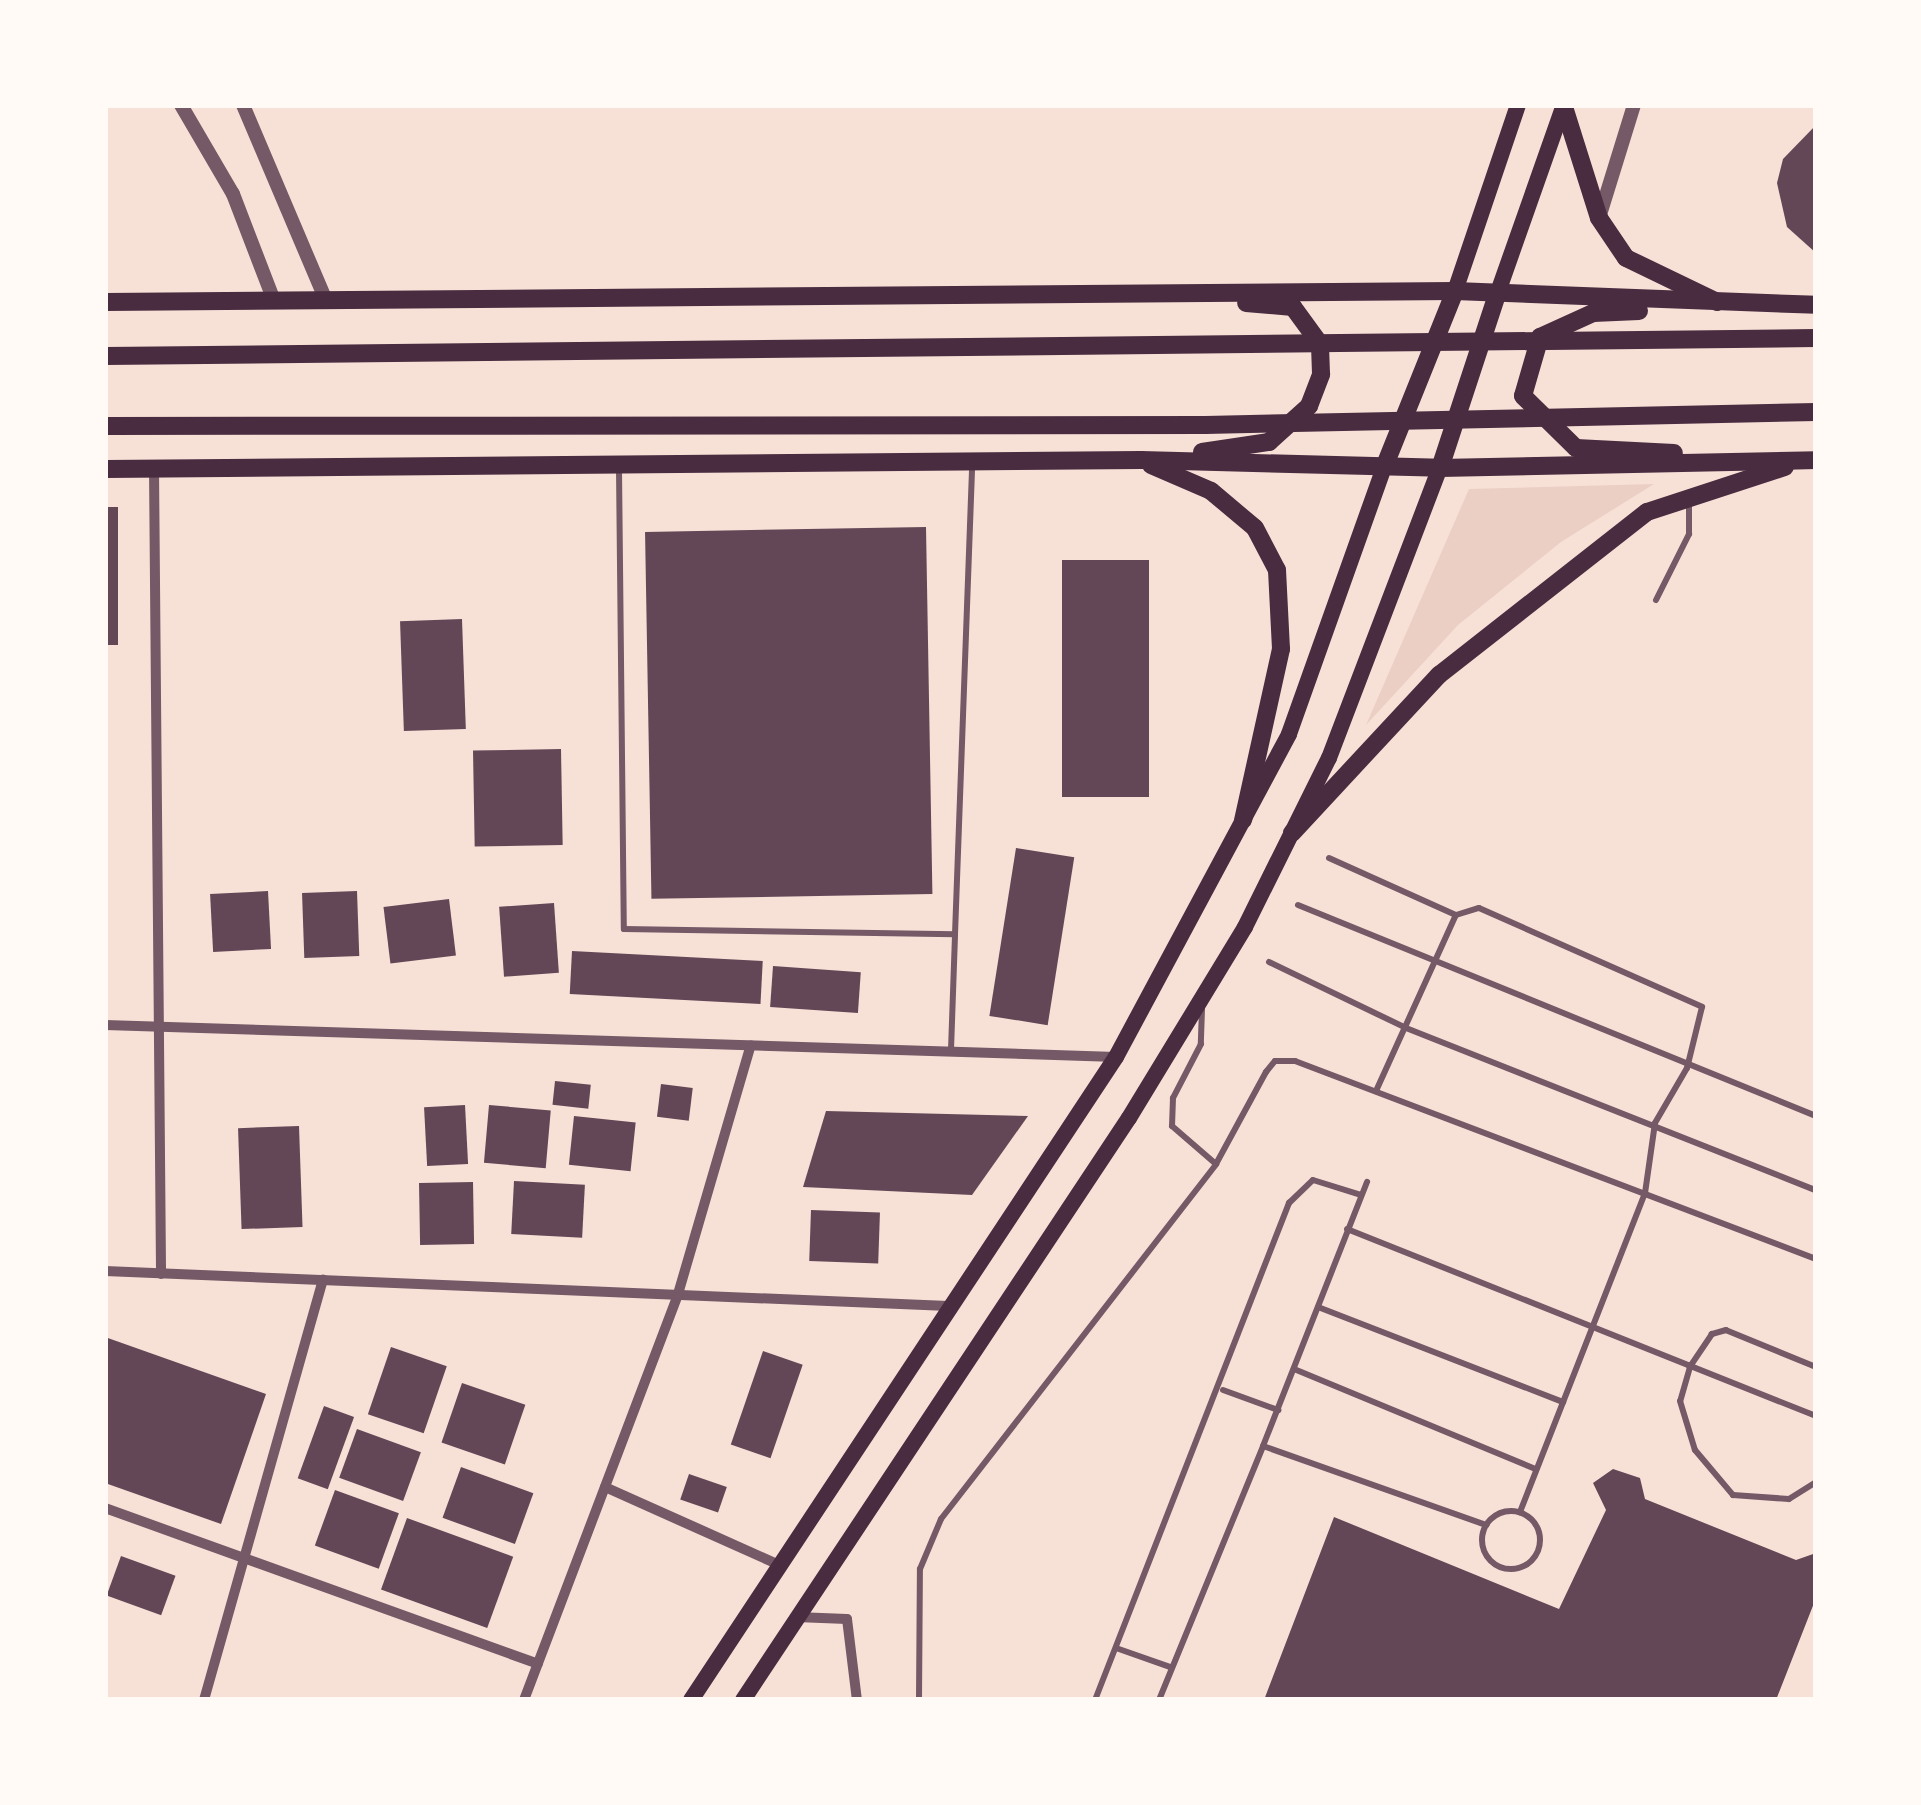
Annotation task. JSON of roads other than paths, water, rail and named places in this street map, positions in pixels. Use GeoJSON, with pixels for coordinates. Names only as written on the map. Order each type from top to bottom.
{"type":"FeatureCollection","features":[{"type":"Feature","properties":{"kind":"main road"},"geometry":{"type":"LineString","coordinates":[[691,1700],[1116,1057],[1289,734],[1385,465],[1455,291],[1518,105]]}},
{"type":"Feature","properties":{"kind":"main road"},"geometry":{"type":"LineString","coordinates":[[1564,106],[1599,218],[1626,258],[1727,306]]}},
{"type":"Feature","properties":{"kind":"main road"},"geometry":{"type":"LineString","coordinates":[[743,1700],[1201,1000],[1292,833],[1329,758],[1440,468],[1564,106]]}},
{"type":"Feature","properties":{"kind":"main road"},"geometry":{"type":"LineString","coordinates":[[105,302],[1455,291],[1727,306]]}},
{"type":"Feature","properties":{"kind":"main road"},"geometry":{"type":"LineString","coordinates":[[1146,460],[1269,442],[1309,406],[1321,374],[1320,344],[1293,308],[1153,293]]}},
{"type":"Feature","properties":{"kind":"main road"},"geometry":{"type":"LineString","coordinates":[[1813,460],[1576,448],[1523,396],[1540,337],[1593,313],[1816,305]]}},
{"type":"Feature","properties":{"kind":"main road"},"geometry":{"type":"LineString","coordinates":[[105,356],[1816,338]]}},
{"type":"Feature","properties":{"kind":"main road"},"geometry":{"type":"LineString","coordinates":[[105,426],[1205,425],[1816,412]]}},
{"type":"Feature","properties":{"kind":"main road"},"geometry":{"type":"LineString","coordinates":[[105,469],[1146,460],[1440,468],[1813,460]]}},
{"type":"Feature","properties":{"kind":"main road"},"geometry":{"type":"LineString","coordinates":[[1146,460],[1211,491],[1255,528],[1277,570],[1281,650],[1243,820]]}},
{"type":"Feature","properties":{"kind":"main road"},"geometry":{"type":"LineString","coordinates":[[1292,833],[1439,675],[1647,512],[1813,460]]}},
{"type":"Feature","properties":{"kind":"street"},"geometry":{"type":"LineString","coordinates":[[181,105],[233,194],[274,301]]}},
{"type":"Feature","properties":{"kind":"street"},"geometry":{"type":"LineString","coordinates":[[243,105],[326,301]]}},
{"type":"Feature","properties":{"kind":"street"},"geometry":{"type":"LineString","coordinates":[[1599,218],[1634,105]]}},
{"type":"Feature","properties":{"kind":"street"},"geometry":{"type":"LineString","coordinates":[[154,468],[160,1274]]}},
{"type":"Feature","properties":{"kind":"street"},"geometry":{"type":"LineString","coordinates":[[105,1024],[1116,1057]]}},
{"type":"Feature","properties":{"kind":"street"},"geometry":{"type":"LineString","coordinates":[[524,1700],[678,1294],[751,1045]]}},
{"type":"Feature","properties":{"kind":"street"},"geometry":{"type":"LineString","coordinates":[[105,1271],[948,1306]]}},
{"type":"Feature","properties":{"kind":"street"},"geometry":{"type":"LineString","coordinates":[[204,1700],[323,1280]]}},
{"type":"Feature","properties":{"kind":"street"},"geometry":{"type":"LineString","coordinates":[[605,1487],[778,1565]]}},
{"type":"Feature","properties":{"kind":"street"},"geometry":{"type":"LineString","coordinates":[[105,1508],[538,1664]]}},
{"type":"Feature","properties":{"kind":"street"},"geometry":{"type":"LineString","coordinates":[[796,1617],[847,1619],[857,1700]]}},
{"type":"Feature","properties":{"kind":"lane"},"geometry":{"type":"LineString","coordinates":[[951,1051],[973,463]]}},
{"type":"Feature","properties":{"kind":"lane"},"geometry":{"type":"LineString","coordinates":[[619,465],[624,929],[955,934]]}},
{"type":"Feature","properties":{"kind":"lane"},"geometry":{"type":"LineString","coordinates":[[1656,600],[1689,534],[1690,495]]}},
{"type":"Feature","properties":{"kind":"lane"},"geometry":{"type":"LineString","coordinates":[[1263,1446],[1486,1525],[1520,1512],[1645,1193],[1655,1124],[1687,1068],[1704,1016],[1692,999],[1479,908],[1456,915],[1329,858]]}},
{"type":"Feature","properties":{"kind":"lane"},"geometry":{"type":"LineString","coordinates":[[1298,905],[1433,965],[1816,1116]]}},
{"type":"Feature","properties":{"kind":"lane"},"geometry":{"type":"LineString","coordinates":[[1376,1091],[1456,915]]}},
{"type":"Feature","properties":{"kind":"lane"},"geometry":{"type":"LineString","coordinates":[[1269,962],[1406,1028],[1816,1190]]}},
{"type":"Feature","properties":{"kind":"lane"},"geometry":{"type":"LineString","coordinates":[[1201,1000],[1202,1044],[1173,1098],[1172,1126],[1216,1164]]}},
{"type":"Feature","properties":{"kind":"lane"},"geometry":{"type":"LineString","coordinates":[[920,1700],[920,1569],[941,1519],[1216,1164],[1276,1061],[1376,1091],[1816,1259]]}},
{"type":"Feature","properties":{"kind":"lane"},"geometry":{"type":"LineString","coordinates":[[1095,1700],[1222,1390],[1289,1203],[1313,1180],[1361,1195]]}},
{"type":"Feature","properties":{"kind":"lane"},"geometry":{"type":"LineString","coordinates":[[1159,1700],[1366,1182]]}},
{"type":"Feature","properties":{"kind":"lane"},"geometry":{"type":"LineString","coordinates":[[1347,1229],[1816,1416]]}},
{"type":"Feature","properties":{"kind":"lane"},"geometry":{"type":"LineString","coordinates":[[1318,1307],[1563,1402]]}},
{"type":"Feature","properties":{"kind":"lane"},"geometry":{"type":"LineString","coordinates":[[1816,1366],[1726,1330],[1712,1334],[1690,1367],[1680,1401],[1714,1481],[1758,1501],[1789,1499],[1816,1481]]}},
{"type":"Feature","properties":{"kind":"lane"},"geometry":{"type":"LineString","coordinates":[[1294,1369],[1537,1469]]}},
{"type":"Feature","properties":{"kind":"lane"},"geometry":{"type":"LineString","coordinates":[[1222,1390],[1278,1410]]}},
{"type":"Feature","properties":{"kind":"lane"},"geometry":{"type":"LineString","coordinates":[[1486,1525],[1492,1562],[1516,1569],[1541,1542],[1520,1512]]}},
{"type":"Feature","properties":{"kind":"lane"},"geometry":{"type":"LineString","coordinates":[[1116,1648],[1171,1667]]}}]}
